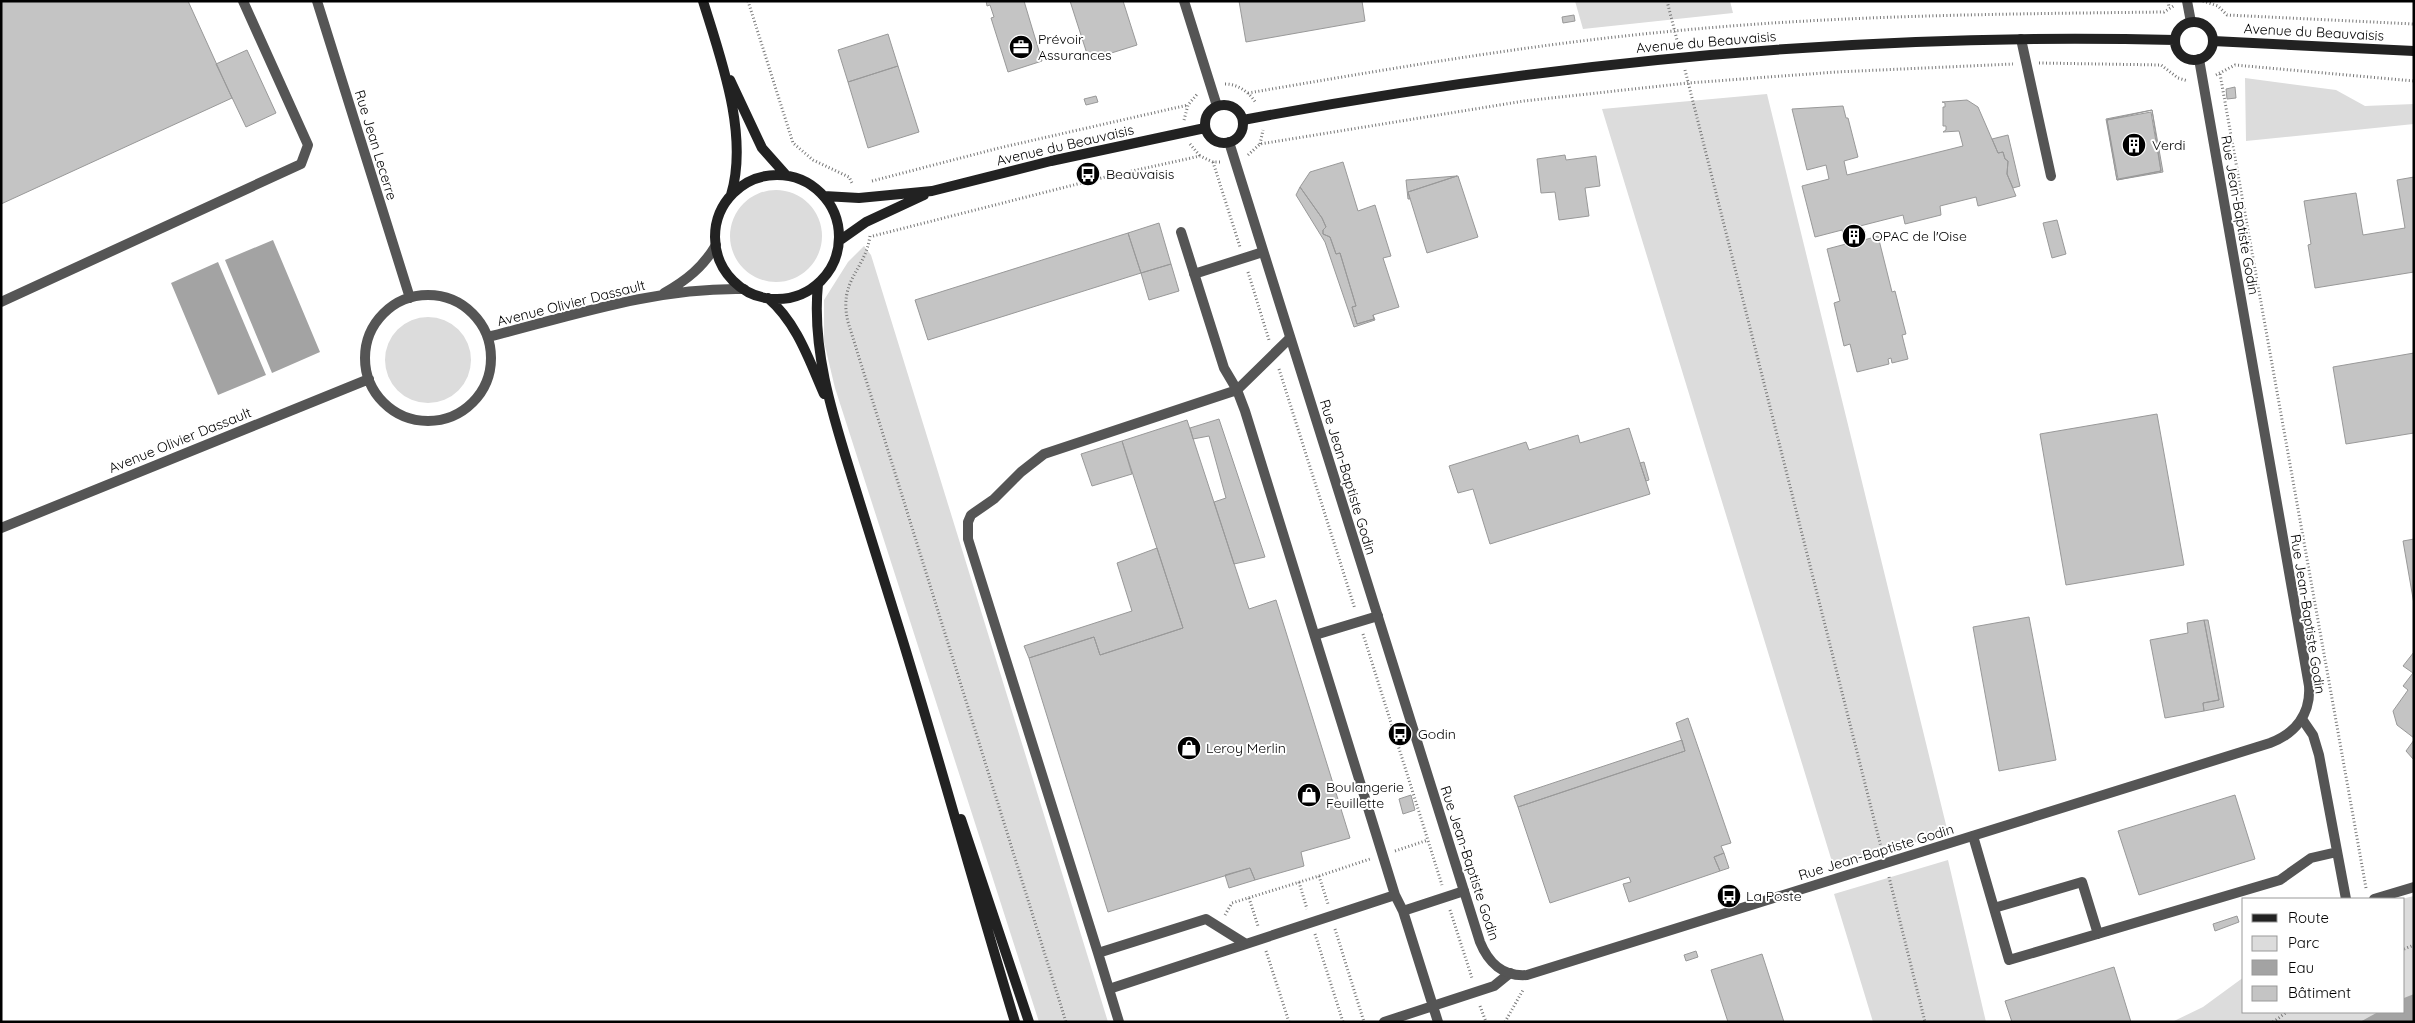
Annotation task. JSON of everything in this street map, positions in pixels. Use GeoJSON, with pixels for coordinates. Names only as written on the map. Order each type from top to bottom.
{"type":"FeatureCollection","features":[{"type":"Feature","properties":{"kind":"street"},"geometry":{"type":"LineString","coordinates":[[1,302],[301,164],[308,145],[243,1]]}},
{"type":"Feature","properties":{"kind":"street","name":"Rue Jean Lecerre"},"geometry":{"type":"LineString","coordinates":[[317,1],[410,298]]}},
{"type":"Feature","properties":{"kind":"street"},"geometry":{"type":"LineString","coordinates":[[704,1],[723,64],[737,154],[736,179],[731,196],[718,219],[716,245],[725,270],[744,289],[768,298],[782,310],[792,324],[832,411]]}},
{"type":"Feature","properties":{"kind":"street"},"geometry":{"type":"LineString","coordinates":[[1184,1],[1216,106]]}},
{"type":"Feature","properties":{"kind":"street"},"geometry":{"type":"LineString","coordinates":[[2187,1],[2191,22]]}},
{"type":"Feature","properties":{"kind":"street"},"geometry":{"type":"LineString","coordinates":[[2191,22],[2198,22],[2208,27],[2213,41],[2209,53],[2199,59],[2188,59],[2177,48],[2176,40],[2179,29],[2191,22]]}},
{"type":"Feature","properties":{"kind":"street"},"geometry":{"type":"LineString","coordinates":[[2021,39],[2051,176]]}},
{"type":"Feature","properties":{"kind":"street","name":"Avenue du Beauvaisis"},"geometry":{"type":"LineString","coordinates":[[1243,120],[1428,87],[1681,56],[1888,42],[2021,39],[2176,40]]}},
{"type":"Feature","properties":{"kind":"street","name":"Avenue du Beauvaisis"},"geometry":{"type":"LineString","coordinates":[[2213,41],[2414,51]]}},
{"type":"Feature","properties":{"kind":"street","name":"Rue Jean-Baptiste Godin"},"geometry":{"type":"LineString","coordinates":[[1228,142],[1484,952],[1495,966],[1519,976],[1534,974],[2275,741],[2288,734],[2302,719],[2309,702],[2309,686],[2199,59]]}},
{"type":"Feature","properties":{"kind":"street"},"geometry":{"type":"LineString","coordinates":[[723,64],[762,148],[771,162],[786,175]]}},
{"type":"Feature","properties":{"kind":"street"},"geometry":{"type":"LineString","coordinates":[[1216,106],[1233,107],[1238,111],[1243,120],[1240,134],[1228,142],[1220,142],[1213,139],[1205,128],[1207,115],[1216,106]]}},
{"type":"Feature","properties":{"kind":"street","name":"Avenue du Beauvaisis"},"geometry":{"type":"LineString","coordinates":[[824,196],[859,198],[932,191],[1051,161],[1205,128]]}},
{"type":"Feature","properties":{"kind":"street"},"geometry":{"type":"LineString","coordinates":[[731,196],[752,180],[768,176],[786,175],[803,180],[824,196],[836,217],[839,242],[833,265],[818,284],[795,296],[768,298]]}},
{"type":"Feature","properties":{"kind":"street","name":"Avenue du Beauvaisis"},"geometry":{"type":"LineString","coordinates":[[839,242],[866,222],[932,191]]}},
{"type":"Feature","properties":{"kind":"street"},"geometry":{"type":"LineString","coordinates":[[1181,232],[1224,368],[1237,390],[1396,895],[1403,911],[1438,1022]]}},
{"type":"Feature","properties":{"kind":"street","name":"Avenue Olivier Dassault"},"geometry":{"type":"LineString","coordinates":[[660,295],[694,273],[709,257],[716,245]]}},
{"type":"Feature","properties":{"kind":"street"},"geometry":{"type":"LineString","coordinates":[[1194,274],[1263,252]]}},
{"type":"Feature","properties":{"kind":"street"},"geometry":{"type":"LineString","coordinates":[[818,284],[816,304],[820,345],[832,411],[945,778],[969,870],[1015,1022]]}},
{"type":"Feature","properties":{"kind":"street","name":"Avenue Olivier Dassault"},"geometry":{"type":"LineString","coordinates":[[488,338],[580,312],[660,295],[714,289],[744,289]]}},
{"type":"Feature","properties":{"kind":"street"},"geometry":{"type":"LineString","coordinates":[[439,296],[457,302],[479,320],[488,338],[491,364],[483,390],[465,410],[449,418],[431,421],[405,417],[383,402],[369,379],[366,349],[372,330],[384,314],[410,298],[439,296]]}},
{"type":"Feature","properties":{"kind":"street"},"geometry":{"type":"LineString","coordinates":[[1119,1022],[968,539],[968,522],[974,510],[994,499],[1021,472],[1044,454],[1237,390],[1290,338]]}},
{"type":"Feature","properties":{"kind":"street","name":"Avenue Olivier Dassault"},"geometry":{"type":"LineString","coordinates":[[1,528],[369,379]]}},
{"type":"Feature","properties":{"kind":"street"},"geometry":{"type":"LineString","coordinates":[[1315,635],[1378,616]]}},
{"type":"Feature","properties":{"kind":"street"},"geometry":{"type":"LineString","coordinates":[[2302,719],[2312,735],[2319,755],[2346,898]]}},
{"type":"Feature","properties":{"kind":"street"},"geometry":{"type":"LineString","coordinates":[[945,778],[970,844],[1029,1022]]}},
{"type":"Feature","properties":{"kind":"street"},"geometry":{"type":"LineString","coordinates":[[1973,836],[2010,960],[2280,880],[2311,858],[2337,852]]}},
{"type":"Feature","properties":{"kind":"street"},"geometry":{"type":"LineString","coordinates":[[1994,908],[2082,882],[2098,934]]}},
{"type":"Feature","properties":{"kind":"street"},"geometry":{"type":"LineString","coordinates":[[2377,898],[2414,887]]}},
{"type":"Feature","properties":{"kind":"street"},"geometry":{"type":"LineString","coordinates":[[1403,911],[1464,892]]}},
{"type":"Feature","properties":{"kind":"street"},"geometry":{"type":"LineString","coordinates":[[1109,989],[1396,895]]}},
{"type":"Feature","properties":{"kind":"street"},"geometry":{"type":"LineString","coordinates":[[1098,953],[1206,920],[1246,944]]}},
{"type":"Feature","properties":{"kind":"street"},"geometry":{"type":"LineString","coordinates":[[1384,1022],[1494,986],[1510,973]]}},
{"type":"Feature","properties":{"kind":"path"},"geometry":{"type":"LineString","coordinates":[[748,1],[792,143],[813,160],[849,177],[859,198]]}},
{"type":"Feature","properties":{"kind":"path"},"geometry":{"type":"LineString","coordinates":[[1667,1],[1925,1022]]}},
{"type":"Feature","properties":{"kind":"path"},"geometry":{"type":"LineString","coordinates":[[2168,1],[2169,7]]}},
{"type":"Feature","properties":{"kind":"path"},"geometry":{"type":"LineString","coordinates":[[1248,93],[1470,55],[1675,31],[1936,15],[2164,12],[2169,7],[2187,1]]}},
{"type":"Feature","properties":{"kind":"path"},"geometry":{"type":"LineString","coordinates":[[2203,1],[2218,6],[2228,15],[2414,24]]}},
{"type":"Feature","properties":{"kind":"path"},"geometry":{"type":"LineString","coordinates":[[870,237],[1200,156],[1213,162],[1234,160],[1248,155],[1260,144],[1524,101],[1688,83],[1836,72],[2026,63],[2161,65],[2178,78],[2189,81],[2220,74],[2235,65],[2414,80]]}},
{"type":"Feature","properties":{"kind":"path"},"geometry":{"type":"LineString","coordinates":[[2220,74],[2366,889]]}},
{"type":"Feature","properties":{"kind":"path"},"geometry":{"type":"LineString","coordinates":[[864,183],[998,148],[1188,105]]}},
{"type":"Feature","properties":{"kind":"path"},"geometry":{"type":"LineString","coordinates":[[1213,162],[1486,1022]]}},
{"type":"Feature","properties":{"kind":"path"},"geometry":{"type":"LineString","coordinates":[[866,222],[870,237],[867,248],[848,287],[845,303],[848,322],[1066,1022]]}},
{"type":"Feature","properties":{"kind":"path"},"geometry":{"type":"LineString","coordinates":[[1342,1022],[1299,882],[1319,876],[1364,1022]]}},
{"type":"Feature","properties":{"kind":"path"},"geometry":{"type":"LineString","coordinates":[[1249,898],[1289,1022]]}},
{"type":"Feature","properties":{"kind":"path"},"geometry":{"type":"LineString","coordinates":[[1505,1022],[1534,974]]}},
{"type":"Feature","properties":{"kind":"path"},"geometry":{"type":"LineString","coordinates":[[2272,1022],[2286,1013]]}},
{"type":"Feature","properties":{"kind":"green space"},"geometry":{"type":"Polygon","coordinates":[[[1575,1],[1730,1],[1733,13],[1583,29],[1575,1]]]}},
{"type":"Feature","properties":{"kind":"green space"},"geometry":{"type":"Polygon","coordinates":[[[2245,78],[2336,90],[2365,106],[2414,104],[2414,124],[2246,141],[2245,78]]]}},
{"type":"Feature","properties":{"kind":"green space"},"geometry":{"type":"Polygon","coordinates":[[[1767,94],[1948,833],[1833,865],[1602,109],[1767,94]]]}},
{"type":"Feature","properties":{"kind":"green space"},"geometry":{"type":"Polygon","coordinates":[[[776,190],[794,194],[808,204],[818,218],[822,236],[818,254],[808,268],[794,278],[776,282],[758,278],[744,268],[734,254],[730,236],[734,218],[744,204],[758,194],[776,190]]]}},
{"type":"Feature","properties":{"kind":"green space"},"geometry":{"type":"Polygon","coordinates":[[[864,246],[871,255],[1108,1022],[1039,1022],[835,388],[824,342],[824,300],[848,262],[864,246]]]}},
{"type":"Feature","properties":{"kind":"green space"},"geometry":{"type":"Polygon","coordinates":[[[420,317],[436,317],[445,320],[459,329],[468,343],[471,360],[468,377],[459,391],[445,400],[436,403],[420,403],[404,396],[392,384],[385,368],[385,352],[392,336],[404,324],[420,317]]]}},
{"type":"Feature","properties":{"kind":"green space"},"geometry":{"type":"Polygon","coordinates":[[[1948,860],[1986,1022],[1873,1022],[1834,894],[1948,860]]]}},
{"type":"Feature","properties":{"kind":"green space"},"geometry":{"type":"Polygon","coordinates":[[[2414,896],[2414,1022],[2172,1022],[2203,1007],[2242,978],[2242,1013],[2405,1013],[2405,898],[2414,896]]]}},
{"type":"Feature","properties":{"kind":"water"},"geometry":{"type":"Polygon","coordinates":[[[273,240],[320,352],[272,373],[225,260],[273,240]]]}},
{"type":"Feature","properties":{"kind":"water"},"geometry":{"type":"Polygon","coordinates":[[[218,262],[266,375],[218,395],[171,283],[218,262]]]}},
{"type":"Feature","properties":{"kind":"water"},"geometry":{"type":"Polygon","coordinates":[[[2414,994],[2414,1022],[2360,1022],[2376,1013],[2405,1013],[2405,998],[2414,994]]]}},
{"type":"Feature","properties":{"kind":"building"},"geometry":{"type":"Polygon","coordinates":[[[1,1],[188,1],[232,98],[1,204],[1,1]]]}},
{"type":"Feature","properties":{"kind":"building"},"geometry":{"type":"Polygon","coordinates":[[[986,1],[1024,1],[1042,61],[1008,72],[991,18],[994,17],[990,5],[987,6],[986,1]]]}},
{"type":"Feature","properties":{"kind":"building"},"geometry":{"type":"Polygon","coordinates":[[[1070,1],[1123,1],[1137,45],[1089,60],[1070,1]]]}},
{"type":"Feature","properties":{"kind":"building"},"geometry":{"type":"Polygon","coordinates":[[[1239,1],[1362,1],[1365,21],[1246,42],[1239,1]]]}},
{"type":"Feature","properties":{"kind":"building"},"geometry":{"type":"Polygon","coordinates":[[[1574,15],[1575,21],[1563,23],[1562,17],[1574,15]]]}},
{"type":"Feature","properties":{"kind":"building"},"geometry":{"type":"Polygon","coordinates":[[[888,34],[898,66],[848,82],[838,50],[888,34]]]}},
{"type":"Feature","properties":{"kind":"building"},"geometry":{"type":"Polygon","coordinates":[[[247,50],[276,113],[246,127],[216,64],[247,50]]]}},
{"type":"Feature","properties":{"kind":"building"},"geometry":{"type":"Polygon","coordinates":[[[898,66],[919,132],[868,148],[848,82],[898,66]]]}},
{"type":"Feature","properties":{"kind":"building"},"geometry":{"type":"Polygon","coordinates":[[[2235,87],[2236,98],[2227,99],[2226,89],[2235,87]]]}},
{"type":"Feature","properties":{"kind":"building"},"geometry":{"type":"Polygon","coordinates":[[[1096,96],[1098,102],[1086,105],[1084,99],[1096,96]]]}},
{"type":"Feature","properties":{"kind":"building","name":"OPAC de l'Oise"},"geometry":{"type":"Polygon","coordinates":[[[1967,100],[1978,107],[1998,153],[2003,152],[2005,159],[2008,161],[2007,174],[2016,196],[1978,206],[1976,197],[1940,206],[1941,215],[1905,224],[1903,215],[1860,226],[1861,230],[1865,231],[1864,240],[1878,236],[1892,292],[1895,291],[1906,334],[1902,335],[1908,359],[1892,363],[1891,358],[1888,359],[1889,364],[1857,372],[1850,344],[1844,346],[1834,303],[1840,301],[1827,249],[1846,244],[1842,230],[1815,237],[1802,186],[1829,179],[1826,165],[1807,170],[1792,109],[1843,106],[1858,157],[1844,161],[1847,175],[1963,146],[1959,131],[1943,132],[1946,130],[1946,126],[1943,126],[1943,107],[1945,107],[1945,103],[1942,102],[1967,100]]]}},
{"type":"Feature","properties":{"kind":"building"},"geometry":{"type":"Polygon","coordinates":[[[2152,110],[2107,120],[2117,180],[2106,119],[2152,110]]]}},
{"type":"Feature","properties":{"kind":"building"},"geometry":{"type":"Polygon","coordinates":[[[2152,110],[2163,172],[2117,180],[2161,171],[2152,110]]]}},
{"type":"Feature","properties":{"kind":"building","name":"Verdi"},"geometry":{"type":"Polygon","coordinates":[[[2151,112],[2161,171],[2118,179],[2107,120],[2151,112]]]}},
{"type":"Feature","properties":{"kind":"building"},"geometry":{"type":"Polygon","coordinates":[[[2008,135],[2020,186],[2013,188],[2007,174],[2008,161],[2005,159],[2003,152],[1998,153],[1992,139],[2008,135]]]}},
{"type":"Feature","properties":{"kind":"building"},"geometry":{"type":"Polygon","coordinates":[[[1565,155],[1566,160],[1596,156],[1600,186],[1585,188],[1589,216],[1559,220],[1555,192],[1541,193],[1537,159],[1565,155]]]}},
{"type":"Feature","properties":{"kind":"building"},"geometry":{"type":"Polygon","coordinates":[[[1343,162],[1358,211],[1375,205],[1391,256],[1383,258],[1399,307],[1373,315],[1374,319],[1357,324],[1352,307],[1356,306],[1340,253],[1336,254],[1330,237],[1323,234],[1323,230],[1326,227],[1322,218],[1300,187],[1310,172],[1343,162]]]}},
{"type":"Feature","properties":{"kind":"building"},"geometry":{"type":"Polygon","coordinates":[[[1457,176],[1408,192],[1410,199],[1408,199],[1406,180],[1457,176]]]}},
{"type":"Feature","properties":{"kind":"building"},"geometry":{"type":"Polygon","coordinates":[[[1458,176],[1478,237],[1427,253],[1408,192],[1458,176]]]}},
{"type":"Feature","properties":{"kind":"building"},"geometry":{"type":"Polygon","coordinates":[[[2414,177],[2414,272],[2315,288],[2308,245],[2311,244],[2304,201],[2356,193],[2363,235],[2405,228],[2397,180],[2414,177]]]}},
{"type":"Feature","properties":{"kind":"building"},"geometry":{"type":"Polygon","coordinates":[[[1300,187],[1322,218],[1326,227],[1323,230],[1323,234],[1330,237],[1336,254],[1340,253],[1356,306],[1352,307],[1357,324],[1374,319],[1373,315],[1375,320],[1354,327],[1325,242],[1296,195],[1300,187]]]}},
{"type":"Feature","properties":{"kind":"building"},"geometry":{"type":"Polygon","coordinates":[[[2057,220],[2066,254],[2052,258],[2043,223],[2057,220]]]}},
{"type":"Feature","properties":{"kind":"building"},"geometry":{"type":"Polygon","coordinates":[[[1159,223],[1171,264],[1141,273],[1128,233],[1159,223]]]}},
{"type":"Feature","properties":{"kind":"building"},"geometry":{"type":"Polygon","coordinates":[[[1128,233],[1141,273],[928,340],[915,300],[1128,233]]]}},
{"type":"Feature","properties":{"kind":"building"},"geometry":{"type":"Polygon","coordinates":[[[1171,264],[1179,291],[1149,300],[1141,273],[1171,264]]]}},
{"type":"Feature","properties":{"kind":"building"},"geometry":{"type":"Polygon","coordinates":[[[2414,353],[2414,433],[2346,444],[2333,367],[2414,353]]]}},
{"type":"Feature","properties":{"kind":"building"},"geometry":{"type":"Polygon","coordinates":[[[2157,414],[2184,565],[2066,585],[2040,434],[2157,414]]]}},
{"type":"Feature","properties":{"kind":"building"},"geometry":{"type":"Polygon","coordinates":[[[1219,419],[1265,557],[1234,564],[1214,502],[1226,498],[1209,436],[1193,439],[1190,428],[1219,419]]]}},
{"type":"Feature","properties":{"kind":"building","name":"Leroy Merlin"},"geometry":{"type":"Polygon","coordinates":[[[1187,420],[1249,609],[1276,600],[1350,838],[1301,852],[1304,866],[1255,880],[1250,868],[1108,912],[1029,658],[1094,637],[1100,655],[1183,628],[1122,441],[1187,420]]]}},
{"type":"Feature","properties":{"kind":"building"},"geometry":{"type":"Polygon","coordinates":[[[1629,428],[1650,494],[1490,544],[1473,489],[1458,493],[1449,466],[1526,442],[1529,450],[1578,435],[1580,443],[1629,428]]]}},
{"type":"Feature","properties":{"kind":"building"},"geometry":{"type":"Polygon","coordinates":[[[1122,441],[1132,474],[1092,486],[1081,454],[1122,441]]]}},
{"type":"Feature","properties":{"kind":"building"},"geometry":{"type":"Polygon","coordinates":[[[1644,462],[1649,480],[1646,481],[1640,463],[1644,462]]]}},
{"type":"Feature","properties":{"kind":"building"},"geometry":{"type":"Polygon","coordinates":[[[2414,539],[2414,604],[2403,541],[2414,539]]]}},
{"type":"Feature","properties":{"kind":"building"},"geometry":{"type":"Polygon","coordinates":[[[1157,548],[1183,628],[1100,655],[1094,637],[1029,658],[1024,646],[1132,611],[1117,563],[1157,548]]]}},
{"type":"Feature","properties":{"kind":"building"},"geometry":{"type":"Polygon","coordinates":[[[2029,617],[2056,760],[1999,771],[1973,627],[2029,617]]]}},
{"type":"Feature","properties":{"kind":"building"},"geometry":{"type":"Polygon","coordinates":[[[2204,620],[2219,700],[2203,703],[2204,711],[2165,718],[2150,640],[2188,633],[2187,623],[2204,620]]]}},
{"type":"Feature","properties":{"kind":"building"},"geometry":{"type":"Polygon","coordinates":[[[2204,620],[2208,620],[2224,707],[2204,711],[2203,703],[2219,700],[2204,620]]]}},
{"type":"Feature","properties":{"kind":"building"},"geometry":{"type":"Polygon","coordinates":[[[2414,652],[2414,738],[2397,725],[2393,711],[2408,690],[2403,686],[2413,673],[2403,666],[2414,652]]]}},
{"type":"Feature","properties":{"kind":"building"},"geometry":{"type":"Polygon","coordinates":[[[1688,718],[1731,843],[1721,846],[1724,853],[1714,857],[1720,871],[1629,902],[1623,884],[1631,882],[1629,877],[1550,903],[1518,807],[1685,751],[1676,723],[1688,718]]]}},
{"type":"Feature","properties":{"kind":"building"},"geometry":{"type":"Polygon","coordinates":[[[1682,740],[1685,751],[1518,807],[1514,796],[1682,740]]]}},
{"type":"Feature","properties":{"kind":"building"},"geometry":{"type":"Polygon","coordinates":[[[2414,740],[2414,760],[2406,751],[2414,740]]]}},
{"type":"Feature","properties":{"kind":"building"},"geometry":{"type":"Polygon","coordinates":[[[1411,795],[1415,810],[1403,814],[1399,799],[1411,795]]]}},
{"type":"Feature","properties":{"kind":"building"},"geometry":{"type":"Polygon","coordinates":[[[2235,795],[2255,859],[2139,895],[2118,831],[2235,795]]]}},
{"type":"Feature","properties":{"kind":"building"},"geometry":{"type":"Polygon","coordinates":[[[1724,853],[1729,868],[1720,871],[1714,857],[1724,853]]]}},
{"type":"Feature","properties":{"kind":"building"},"geometry":{"type":"Polygon","coordinates":[[[1250,868],[1255,880],[1229,888],[1225,875],[1250,868]]]}},
{"type":"Feature","properties":{"kind":"building"},"geometry":{"type":"Polygon","coordinates":[[[2237,916],[2239,922],[2215,931],[2213,924],[2237,916]]]}},
{"type":"Feature","properties":{"kind":"building"},"geometry":{"type":"Polygon","coordinates":[[[1696,951],[1698,957],[1686,961],[1684,955],[1696,951]]]}},
{"type":"Feature","properties":{"kind":"building"},"geometry":{"type":"Polygon","coordinates":[[[1762,954],[1784,1022],[1728,1022],[1711,970],[1762,954]]]}},
{"type":"Feature","properties":{"kind":"building"},"geometry":{"type":"Polygon","coordinates":[[[2114,967],[2131,1022],[2012,1022],[2005,1001],[2114,967]]]}},
{"type":"Feature","properties":{"kind":"place","name":"Prévoir Assurances"},"geometry":{"type":"Point","coordinates":[1021,47]}},
{"type":"Feature","properties":{"kind":"place","name":"Verdi"},"geometry":{"type":"Point","coordinates":[2134,145]}},
{"type":"Feature","properties":{"kind":"place","name":"Beauvaisis"},"geometry":{"type":"Point","coordinates":[1088,174]}},
{"type":"Feature","properties":{"kind":"place","name":"OPAC de l'Oise"},"geometry":{"type":"Point","coordinates":[1854,236]}},
{"type":"Feature","properties":{"kind":"place","name":"Godin"},"geometry":{"type":"Point","coordinates":[1400,734]}},
{"type":"Feature","properties":{"kind":"place","name":"Leroy Merlin"},"geometry":{"type":"Point","coordinates":[1189,748]}},
{"type":"Feature","properties":{"kind":"place","name":"Boulangerie Feuillette"},"geometry":{"type":"Point","coordinates":[1309,795]}},
{"type":"Feature","properties":{"kind":"place","name":"La Poste"},"geometry":{"type":"Point","coordinates":[1729,896]}}]}
